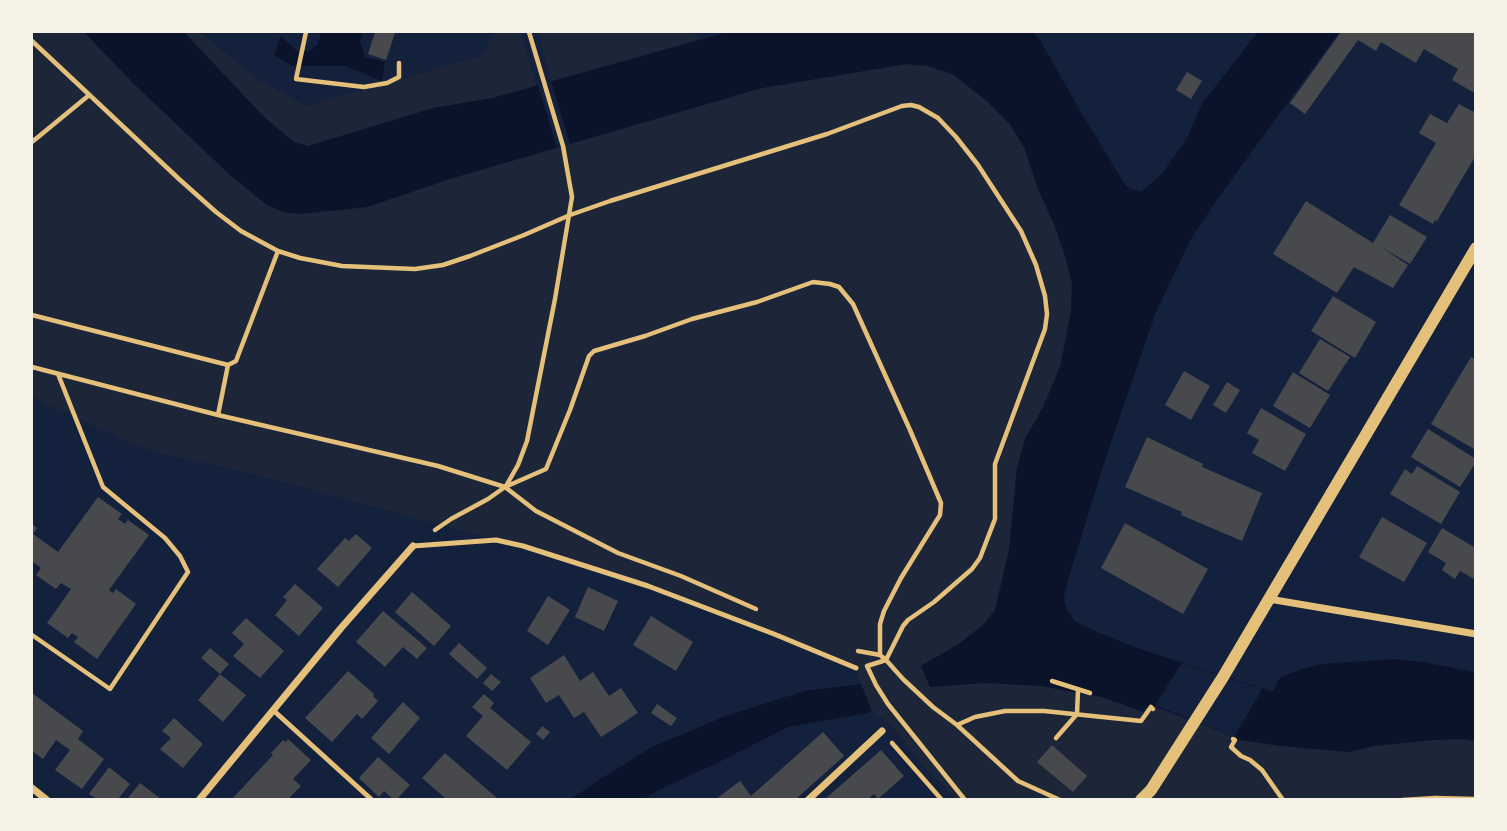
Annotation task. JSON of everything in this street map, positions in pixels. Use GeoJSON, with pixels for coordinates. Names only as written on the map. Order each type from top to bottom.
{"type":"FeatureCollection","features":[{"type":"Feature","properties":{"kind":"street"},"geometry":{"type":"LineString","coordinates":[[1141,800],[1151,790],[1223,677],[1475,248]]}},
{"type":"Feature","properties":{"kind":"street"},"geometry":{"type":"LineString","coordinates":[[199,800],[341,628],[414,546]]}},
{"type":"Feature","properties":{"kind":"street"},"geometry":{"type":"LineString","coordinates":[[1268,599],[1475,634]]}},
{"type":"Feature","properties":{"kind":"street"},"geometry":{"type":"LineString","coordinates":[[808,800],[882,731]]}},
{"type":"Feature","properties":{"kind":"street"},"geometry":{"type":"LineString","coordinates":[[32,788],[47,800]]}},
{"type":"Feature","properties":{"kind":"lane"},"geometry":{"type":"LineString","coordinates":[[414,546],[496,540],[523,546],[648,586],[856,668]]}},
{"type":"Feature","properties":{"kind":"lane"},"geometry":{"type":"LineString","coordinates":[[273,710],[372,800]]}},
{"type":"Feature","properties":{"kind":"path"},"geometry":{"type":"LineString","coordinates":[[306,32],[296,79],[364,87],[387,83],[399,77],[399,64]]}},
{"type":"Feature","properties":{"kind":"path"},"geometry":{"type":"LineString","coordinates":[[505,487],[518,465],[527,441],[572,197],[563,146],[529,32]]}},
{"type":"Feature","properties":{"kind":"path"},"geometry":{"type":"LineString","coordinates":[[32,41],[216,212],[241,231],[278,251],[342,266],[415,269],[443,265],[610,201],[827,134],[907,105],[919,107],[938,118],[978,165],[1021,231],[1036,265],[1047,314],[1045,329],[995,464],[995,519],[980,558],[972,569],[903,626],[886,660],[867,666],[888,704],[965,800]]}},
{"type":"Feature","properties":{"kind":"path"},"geometry":{"type":"LineString","coordinates":[[32,142],[89,96]]}},
{"type":"Feature","properties":{"kind":"path"},"geometry":{"type":"LineString","coordinates":[[32,315],[228,365],[236,362],[278,251]]}},
{"type":"Feature","properties":{"kind":"path"},"geometry":{"type":"LineString","coordinates":[[414,546],[451,519],[505,487],[546,469],[589,356],[594,351],[692,319],[757,302],[813,282],[830,284],[839,287],[853,304],[941,503],[940,515],[884,611],[880,624],[880,655]]}},
{"type":"Feature","properties":{"kind":"path"},"geometry":{"type":"LineString","coordinates":[[218,415],[228,365]]}},
{"type":"Feature","properties":{"kind":"path"},"geometry":{"type":"LineString","coordinates":[[32,367],[218,415],[438,466],[505,487],[536,511],[618,553],[681,576],[759,610]]}},
{"type":"Feature","properties":{"kind":"path"},"geometry":{"type":"LineString","coordinates":[[32,635],[110,689],[188,572],[180,556],[165,538],[103,487],[58,373]]}},
{"type":"Feature","properties":{"kind":"path"},"geometry":{"type":"LineString","coordinates":[[857,651],[880,655],[933,707],[957,725],[1018,782],[1059,800]]}},
{"type":"Feature","properties":{"kind":"path"},"geometry":{"type":"LineString","coordinates":[[1052,681],[1090,693]]}},
{"type":"Feature","properties":{"kind":"path"},"geometry":{"type":"LineString","coordinates":[[1056,738],[1077,714],[1078,690]]}},
{"type":"Feature","properties":{"kind":"path"},"geometry":{"type":"LineString","coordinates":[[957,725],[975,717],[1004,711],[1044,711],[1141,721],[1151,707],[1153,709]]}},
{"type":"Feature","properties":{"kind":"path"},"geometry":{"type":"LineString","coordinates":[[882,731],[942,800]]}},
{"type":"Feature","properties":{"kind":"path"},"geometry":{"type":"LineString","coordinates":[[1233,739],[1235,740],[1231,747],[1262,771],[1283,800]]}},
{"type":"Feature","properties":{"kind":"path"},"geometry":{"type":"LineString","coordinates":[[1402,800],[1475,799]]}},
{"type":"Feature","properties":{"kind":"shaded area"},"geometry":{"type":"Polygon","coordinates":[[[32,32],[84,32],[134,84],[230,175],[268,206],[367,207],[453,178],[762,88],[906,64],[928,66],[954,75],[1009,123],[1024,147],[1064,253],[1072,282],[1071,310],[1058,375],[1017,468],[1009,550],[995,610],[984,624],[959,644],[921,665],[930,686],[986,683],[1041,686],[1102,697],[1143,712],[1149,704],[1239,740],[1282,746],[1349,752],[1374,746],[1434,740],[1475,741],[1475,799],[956,799],[926,769],[890,724],[872,711],[855,668],[648,586],[496,540],[250,473],[134,445],[32,397],[32,32]]]}},
{"type":"Feature","properties":{"kind":"shaded area"},"geometry":{"type":"Polygon","coordinates":[[[84,32],[184,32],[263,116],[294,142],[308,146],[433,108],[493,98],[728,32],[1033,32],[1126,186],[1141,191],[1164,171],[1187,138],[1203,102],[1258,32],[1339,32],[1191,239],[1156,312],[1107,454],[1069,576],[1065,603],[1075,621],[1099,633],[1270,691],[1273,691],[1280,678],[1321,664],[1394,659],[1475,672],[1475,741],[1433,740],[1374,746],[1349,752],[1282,746],[1239,740],[1149,704],[1143,712],[1102,697],[1041,686],[986,683],[930,687],[921,666],[959,644],[984,624],[995,610],[1009,550],[1017,468],[1025,439],[1043,407],[1061,364],[1071,310],[1072,282],[1064,253],[1024,147],[1009,123],[954,75],[928,66],[906,64],[762,88],[453,178],[367,207],[300,214],[283,212],[268,206],[230,175],[134,84],[84,32]]]}},
{"type":"Feature","properties":{"kind":"shaded area"},"geometry":{"type":"Polygon","coordinates":[[[184,32],[200,32],[257,79],[306,106],[481,56],[495,32],[521,32],[536,86],[308,146],[287,137],[263,116],[184,32]]]}},
{"type":"Feature","properties":{"kind":"shaded area"},"geometry":{"type":"Polygon","coordinates":[[[321,32],[363,33],[360,41],[365,57],[385,62],[382,81],[345,66],[292,66],[274,55],[281,36],[297,51],[309,51],[318,44],[321,32]]]}},
{"type":"Feature","properties":{"kind":"shaded area"},"geometry":{"type":"Polygon","coordinates":[[[538,32],[694,32],[700,39],[551,81],[538,32]]]}},
{"type":"Feature","properties":{"kind":"shaded area"},"geometry":{"type":"Polygon","coordinates":[[[861,684],[872,711],[788,727],[643,799],[571,799],[652,747],[723,717],[804,691],[861,684]]]}},
{"type":"Feature","properties":{"kind":"pier"},"geometry":{"type":"Polygon","coordinates":[[[551,81],[570,144],[557,147],[538,85],[551,81]]]}},
{"type":"Feature","properties":{"kind":"pier"},"geometry":{"type":"Polygon","coordinates":[[[1182,663],[1262,689],[1234,737],[1155,705],[1182,663]]]}},
{"type":"Feature","properties":{"kind":"building"},"geometry":{"type":"Polygon","coordinates":[[[375,32],[395,33],[386,60],[368,54],[375,32]]]}},
{"type":"Feature","properties":{"kind":"building"},"geometry":{"type":"Polygon","coordinates":[[[1341,32],[1476,32],[1476,94],[1452,80],[1458,69],[1424,49],[1416,63],[1381,42],[1376,51],[1358,40],[1305,114],[1290,103],[1341,32]]]}},
{"type":"Feature","properties":{"kind":"building"},"geometry":{"type":"Polygon","coordinates":[[[1187,72],[1202,81],[1191,99],[1176,90],[1187,72]]]}},
{"type":"Feature","properties":{"kind":"building"},"geometry":{"type":"Polygon","coordinates":[[[1459,104],[1476,113],[1476,155],[1433,224],[1399,205],[1436,143],[1419,133],[1430,114],[1447,123],[1459,104]]]}},
{"type":"Feature","properties":{"kind":"building"},"geometry":{"type":"Polygon","coordinates":[[[1306,201],[1373,243],[1390,215],[1427,237],[1410,264],[1378,245],[1408,265],[1393,288],[1354,267],[1337,293],[1273,254],[1306,201]]]}},
{"type":"Feature","properties":{"kind":"building"},"geometry":{"type":"Polygon","coordinates":[[[1333,296],[1376,322],[1355,358],[1311,331],[1333,296]]]}},
{"type":"Feature","properties":{"kind":"building"},"geometry":{"type":"Polygon","coordinates":[[[1320,339],[1350,357],[1328,391],[1299,373],[1320,339]]]}},
{"type":"Feature","properties":{"kind":"building"},"geometry":{"type":"Polygon","coordinates":[[[1471,357],[1476,360],[1474,449],[1431,424],[1471,357]]]}},
{"type":"Feature","properties":{"kind":"building"},"geometry":{"type":"Polygon","coordinates":[[[1184,371],[1210,386],[1191,420],[1165,405],[1184,371]]]}},
{"type":"Feature","properties":{"kind":"building"},"geometry":{"type":"Polygon","coordinates":[[[1293,372],[1330,395],[1310,428],[1273,406],[1293,372]]]}},
{"type":"Feature","properties":{"kind":"building"},"geometry":{"type":"Polygon","coordinates":[[[1227,382],[1240,390],[1226,413],[1213,405],[1227,382]]]}},
{"type":"Feature","properties":{"kind":"building"},"geometry":{"type":"Polygon","coordinates":[[[1261,408],[1306,434],[1285,471],[1252,453],[1259,440],[1247,433],[1261,408]]]}},
{"type":"Feature","properties":{"kind":"building"},"geometry":{"type":"Polygon","coordinates":[[[1428,429],[1476,459],[1460,487],[1411,457],[1428,429]]]}},
{"type":"Feature","properties":{"kind":"building"},"geometry":{"type":"Polygon","coordinates":[[[1147,437],[1203,464],[1202,467],[1262,493],[1242,541],[1125,487],[1147,437]]]}},
{"type":"Feature","properties":{"kind":"building"},"geometry":{"type":"Polygon","coordinates":[[[1417,466],[1460,492],[1441,524],[1390,494],[1405,469],[1412,474],[1417,466]]]}},
{"type":"Feature","properties":{"kind":"building"},"geometry":{"type":"Polygon","coordinates":[[[98,497],[122,514],[118,519],[125,524],[128,520],[149,535],[109,590],[113,593],[116,589],[136,604],[97,659],[74,642],[78,637],[72,633],[68,638],[47,623],[71,589],[61,583],[56,589],[36,575],[41,568],[32,561],[32,524],[37,528],[33,534],[58,552],[98,497]]]}},
{"type":"Feature","properties":{"kind":"building"},"geometry":{"type":"Polygon","coordinates":[[[1382,517],[1427,543],[1404,582],[1359,557],[1382,517]]]}},
{"type":"Feature","properties":{"kind":"building"},"geometry":{"type":"Polygon","coordinates":[[[1125,523],[1208,569],[1183,614],[1101,568],[1125,523]]]}},
{"type":"Feature","properties":{"kind":"building"},"geometry":{"type":"Polygon","coordinates":[[[1442,528],[1474,547],[1476,544],[1476,580],[1460,571],[1455,579],[1442,570],[1446,563],[1428,552],[1442,528]]]}},
{"type":"Feature","properties":{"kind":"building"},"geometry":{"type":"Polygon","coordinates":[[[356,534],[372,548],[338,587],[317,569],[345,538],[349,541],[356,534]]]}},
{"type":"Feature","properties":{"kind":"building"},"geometry":{"type":"Polygon","coordinates":[[[295,584],[323,608],[299,636],[275,615],[287,600],[283,597],[295,584]]]}},
{"type":"Feature","properties":{"kind":"building"},"geometry":{"type":"Polygon","coordinates":[[[588,587],[618,601],[604,631],[575,617],[588,587]]]}},
{"type":"Feature","properties":{"kind":"building"},"geometry":{"type":"Polygon","coordinates":[[[412,592],[451,626],[434,646],[395,612],[412,592]]]}},
{"type":"Feature","properties":{"kind":"building"},"geometry":{"type":"Polygon","coordinates":[[[548,596],[570,610],[548,645],[527,631],[548,596]]]}},
{"type":"Feature","properties":{"kind":"building"},"geometry":{"type":"Polygon","coordinates":[[[383,611],[427,648],[417,659],[403,647],[385,667],[356,642],[383,611]]]}},
{"type":"Feature","properties":{"kind":"building"},"geometry":{"type":"Polygon","coordinates":[[[651,616],[693,642],[676,671],[633,645],[651,616]]]}},
{"type":"Feature","properties":{"kind":"building"},"geometry":{"type":"Polygon","coordinates":[[[246,618],[284,651],[260,678],[233,656],[244,644],[232,633],[246,618]]]}},
{"type":"Feature","properties":{"kind":"building"},"geometry":{"type":"Polygon","coordinates":[[[459,643],[487,668],[477,679],[449,654],[459,643]]]}},
{"type":"Feature","properties":{"kind":"building"},"geometry":{"type":"Polygon","coordinates":[[[210,648],[229,664],[220,674],[201,658],[210,648]]]}},
{"type":"Feature","properties":{"kind":"building"},"geometry":{"type":"Polygon","coordinates":[[[564,655],[580,681],[593,672],[609,696],[621,688],[638,713],[601,737],[584,712],[574,718],[559,695],[546,703],[530,678],[564,655]]]}},
{"type":"Feature","properties":{"kind":"building"},"geometry":{"type":"Polygon","coordinates":[[[348,671],[374,694],[378,701],[362,719],[357,714],[332,742],[305,718],[348,671]]]}},
{"type":"Feature","properties":{"kind":"building"},"geometry":{"type":"Polygon","coordinates":[[[220,674],[246,695],[223,722],[198,700],[220,674]]]}},
{"type":"Feature","properties":{"kind":"building"},"geometry":{"type":"Polygon","coordinates":[[[491,674],[501,682],[492,691],[483,683],[491,674]]]}},
{"type":"Feature","properties":{"kind":"building"},"geometry":{"type":"Polygon","coordinates":[[[32,693],[83,731],[78,739],[104,759],[82,789],[55,770],[70,750],[56,740],[43,759],[32,751],[32,693]]]}},
{"type":"Feature","properties":{"kind":"building"},"geometry":{"type":"Polygon","coordinates":[[[484,694],[494,703],[490,708],[531,742],[507,770],[466,736],[483,716],[472,707],[484,694]]]}},
{"type":"Feature","properties":{"kind":"building"},"geometry":{"type":"Polygon","coordinates":[[[403,702],[420,718],[389,754],[371,738],[403,702]]]}},
{"type":"Feature","properties":{"kind":"building"},"geometry":{"type":"Polygon","coordinates":[[[657,704],[677,718],[671,726],[651,713],[657,704]]]}},
{"type":"Feature","properties":{"kind":"building"},"geometry":{"type":"Polygon","coordinates":[[[174,718],[203,744],[183,768],[160,749],[171,738],[162,731],[174,718]]]}},
{"type":"Feature","properties":{"kind":"building"},"geometry":{"type":"Polygon","coordinates":[[[542,726],[550,732],[543,740],[536,734],[542,726]]]}},
{"type":"Feature","properties":{"kind":"building"},"geometry":{"type":"Polygon","coordinates":[[[823,732],[844,756],[796,799],[716,799],[740,781],[751,796],[823,732]]]}},
{"type":"Feature","properties":{"kind":"building"},"geometry":{"type":"Polygon","coordinates":[[[288,739],[311,760],[293,779],[301,786],[288,799],[232,799],[273,755],[271,753],[283,740],[286,742],[288,739]]]}},
{"type":"Feature","properties":{"kind":"building"},"geometry":{"type":"Polygon","coordinates":[[[1052,745],[1087,776],[1073,792],[1037,762],[1052,745]]]}},
{"type":"Feature","properties":{"kind":"building"},"geometry":{"type":"Polygon","coordinates":[[[881,750],[904,776],[878,799],[874,794],[868,799],[825,799],[881,750]]]}},
{"type":"Feature","properties":{"kind":"building"},"geometry":{"type":"Polygon","coordinates":[[[445,753],[498,799],[446,799],[422,778],[445,753]]]}},
{"type":"Feature","properties":{"kind":"building"},"geometry":{"type":"Polygon","coordinates":[[[378,757],[410,785],[397,799],[384,791],[379,797],[359,778],[378,757]]]}},
{"type":"Feature","properties":{"kind":"building"},"geometry":{"type":"Polygon","coordinates":[[[109,767],[130,784],[118,799],[97,799],[89,794],[109,767]]]}},
{"type":"Feature","properties":{"kind":"building"},"geometry":{"type":"Polygon","coordinates":[[[140,783],[161,799],[127,799],[140,783]]]}}]}
